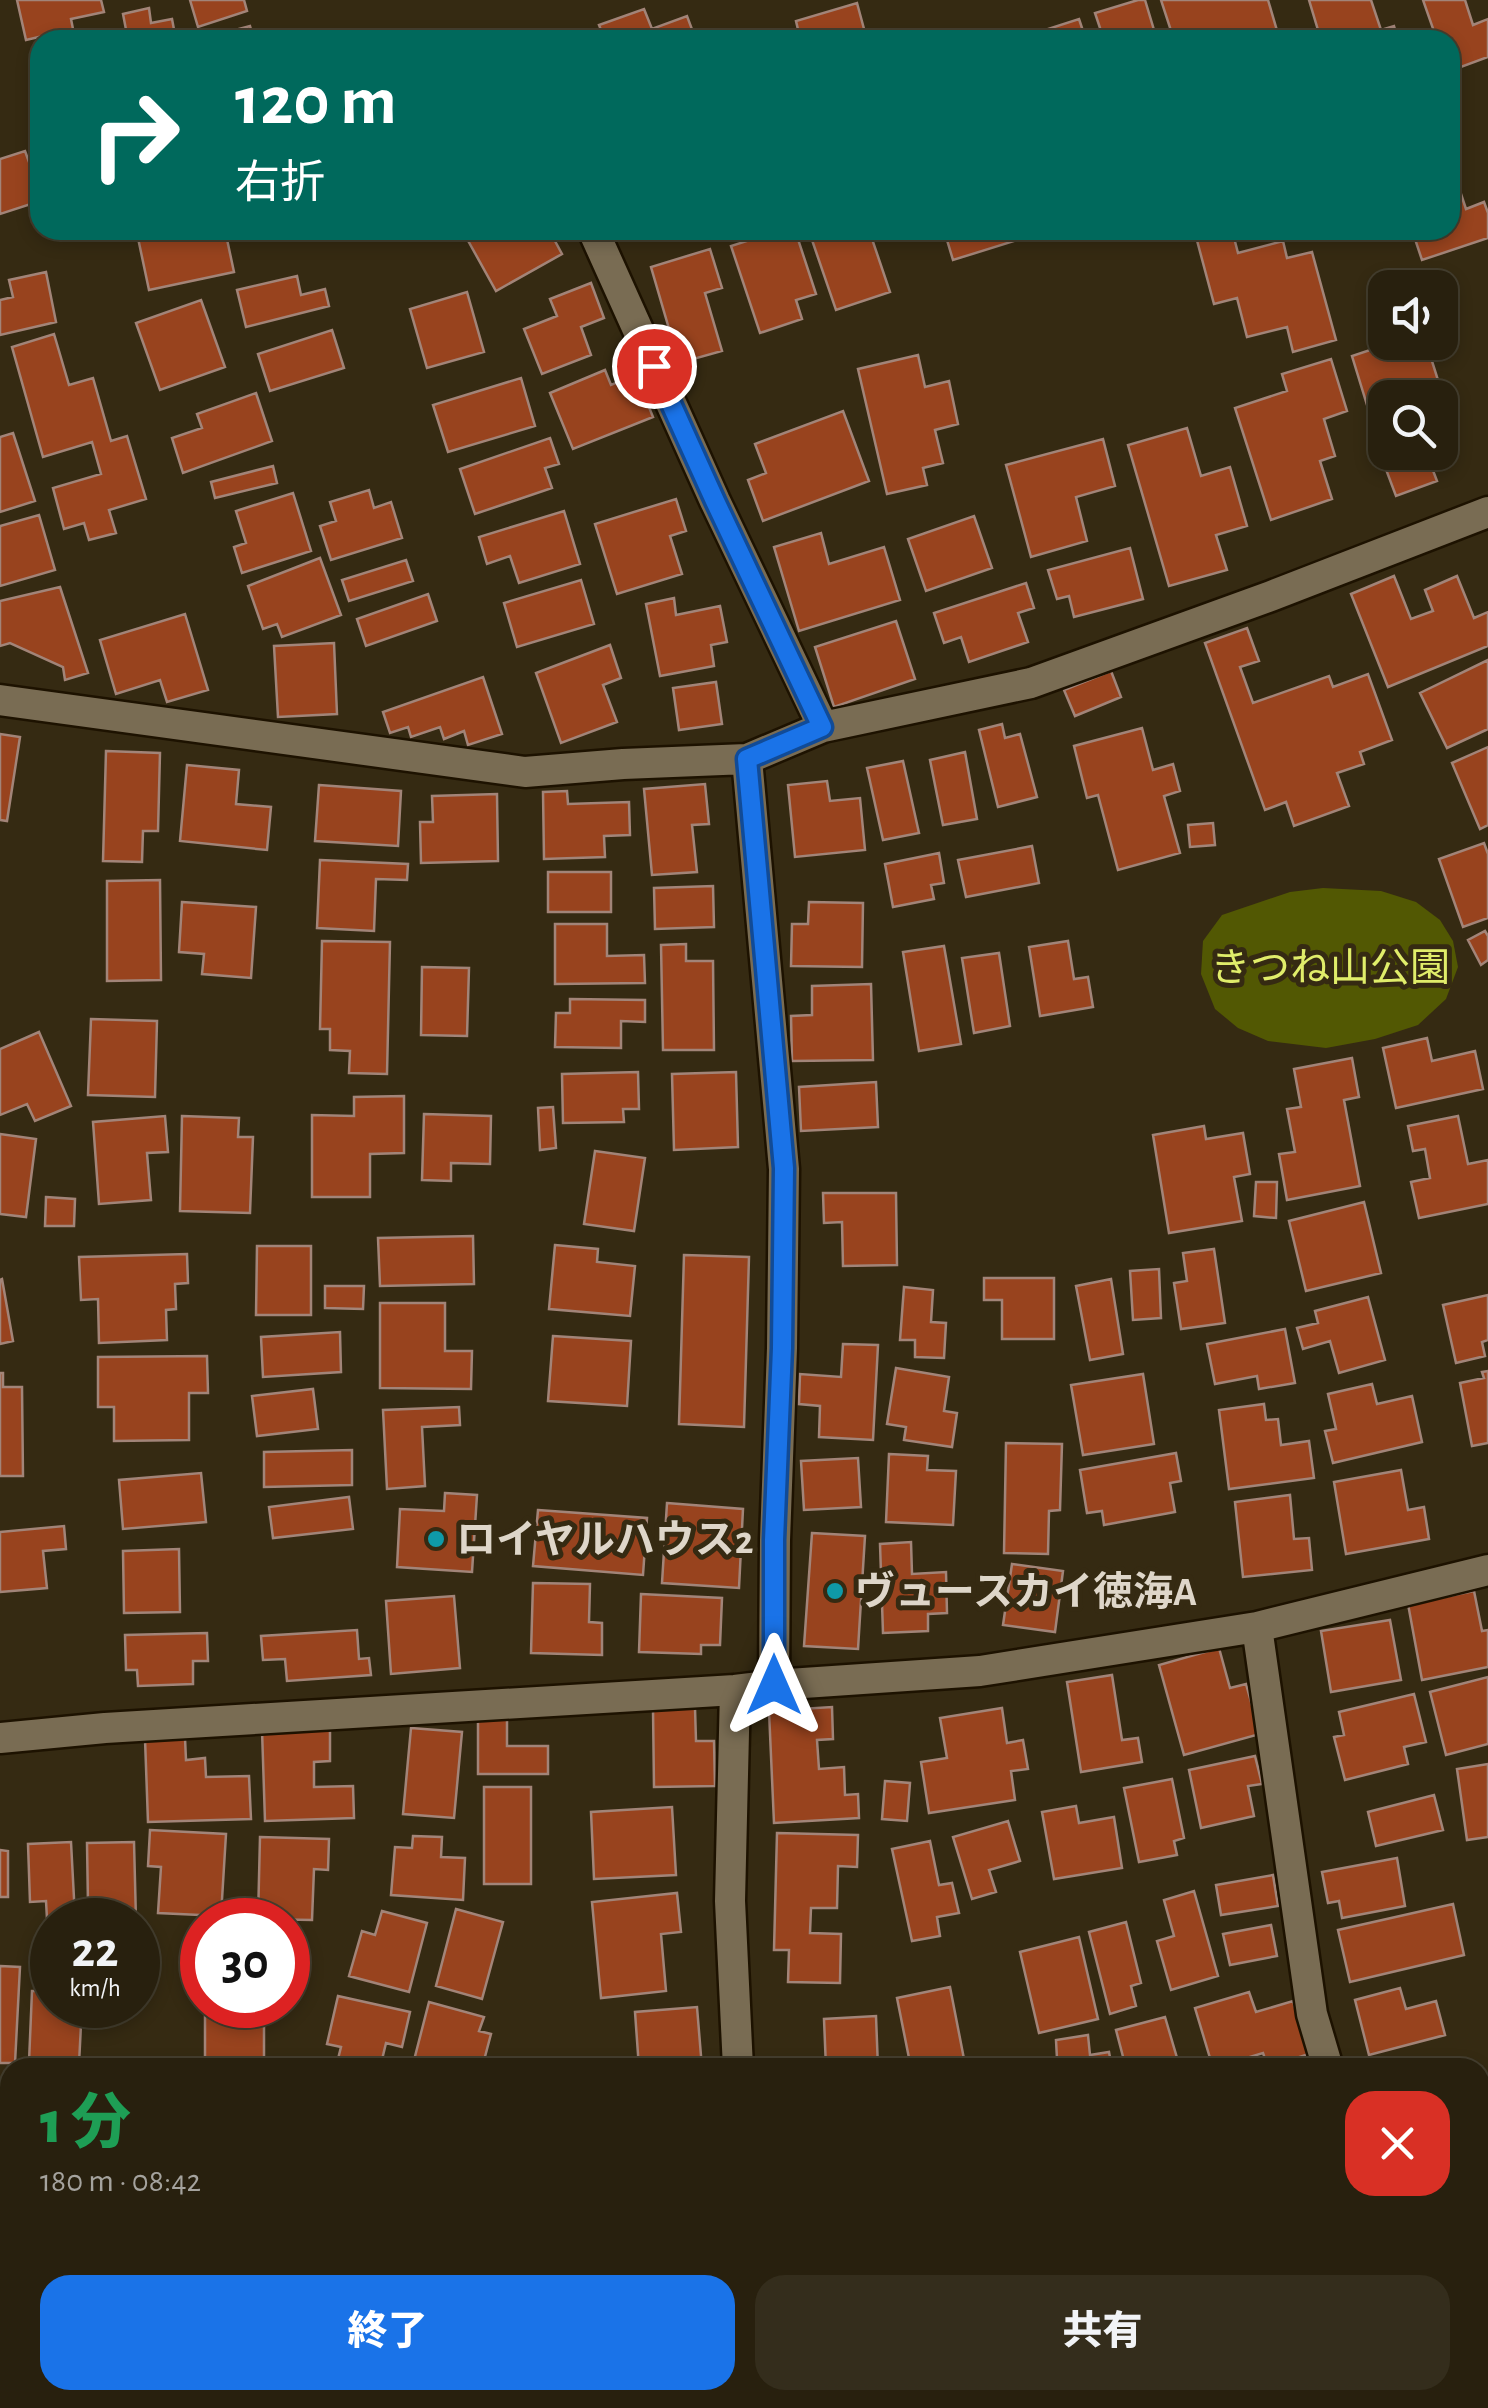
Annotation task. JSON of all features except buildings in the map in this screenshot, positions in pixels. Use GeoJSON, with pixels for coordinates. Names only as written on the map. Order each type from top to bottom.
{"type":"FeatureCollection","features":[{"type":"Feature","properties":{"kind":"street"},"geometry":{"type":"LineString","coordinates":[[598,240],[822,727]]}},
{"type":"Feature","properties":{"kind":"street"},"geometry":{"type":"LineString","coordinates":[[0,700],[525,772],[747,759],[822,727],[1031,684],[1488,512]]}},
{"type":"Feature","properties":{"kind":"street"},"geometry":{"type":"LineString","coordinates":[[747,759],[784,1168],[774,1685]]}},
{"type":"Feature","properties":{"kind":"street"},"geometry":{"type":"LineString","coordinates":[[0,1738],[980,1670],[1257,1627],[1488,1570]]}},
{"type":"Feature","properties":{"kind":"street"},"geometry":{"type":"LineString","coordinates":[[1257,1627],[1312,2014],[1325,2058]]}},
{"type":"Feature","properties":{"kind":"street"},"geometry":{"type":"LineString","coordinates":[[735,1690],[730,1901],[738,2058]]}},
{"type":"Feature","properties":{"kind":"green space","name":"きつね山公園"},"geometry":{"type":"Polygon","coordinates":[[[1323,888],[1381,891],[1416,902],[1440,920],[1453,941],[1458,967],[1446,999],[1418,1025],[1375,1039],[1326,1048],[1268,1041],[1238,1028],[1215,1009],[1201,974],[1203,941],[1222,915],[1290,892],[1323,888]]]}},
{"type":"Feature","properties":{"kind":"place","name":"ロイヤルハウス2"},"geometry":{"type":"Point","coordinates":[436,1539]}},
{"type":"Feature","properties":{"kind":"place","name":"ヴュースカイ徳海A"},"geometry":{"type":"Point","coordinates":[835,1591]}},
{"type":"Feature","properties":{"kind":"route"},"geometry":{"type":"LineString","coordinates":[[654,366],[822,727],[747,759],[784,1168],[774,1685]]}}]}
